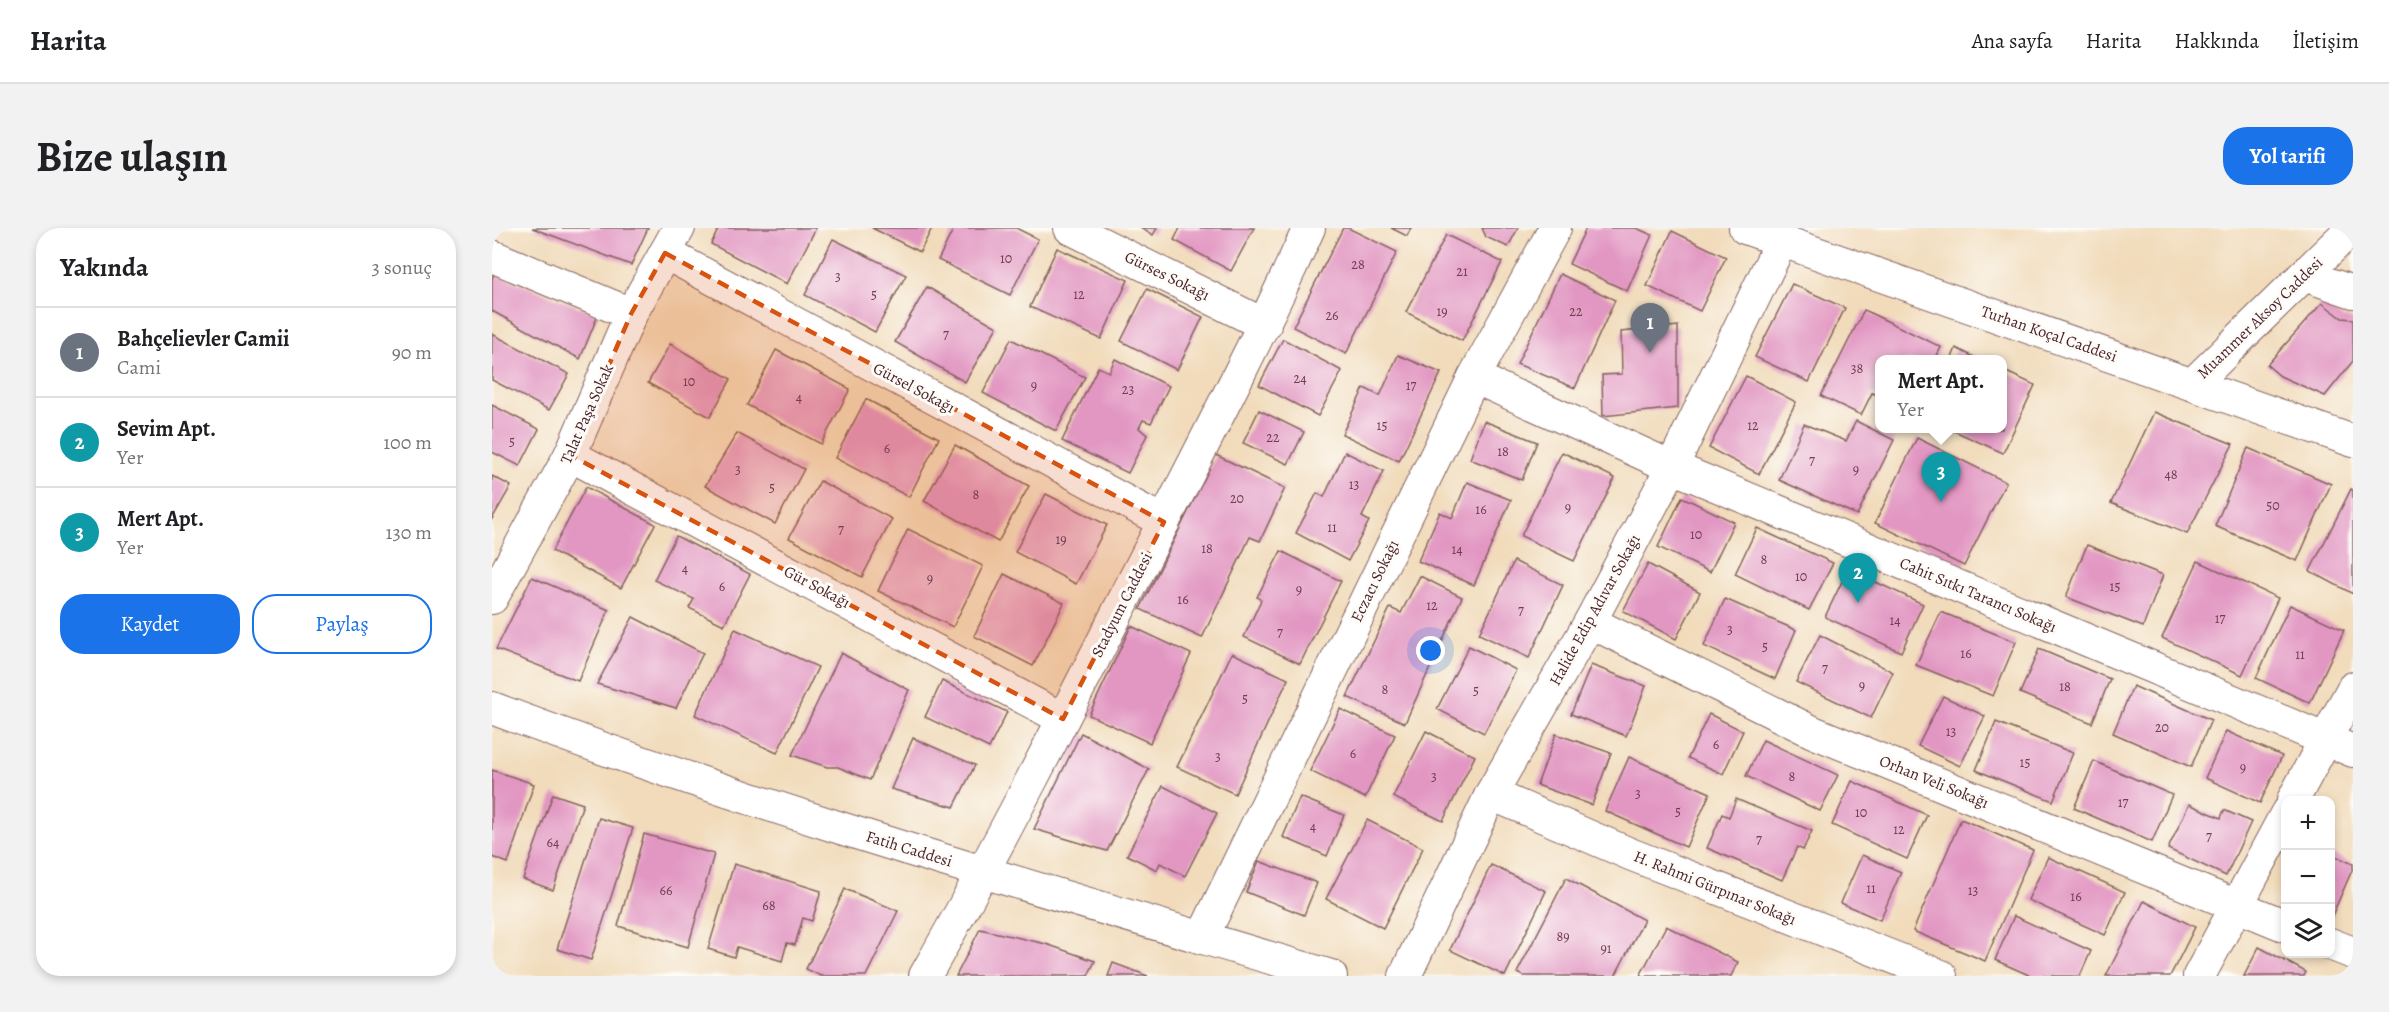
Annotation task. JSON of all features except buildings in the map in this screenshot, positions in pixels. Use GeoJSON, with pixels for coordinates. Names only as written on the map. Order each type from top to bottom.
{"type":"FeatureCollection","features":[{"type":"Feature","properties":{"kind":"street","name":"Gürses Sokağı"},"geometry":{"type":"LineString","coordinates":[[1070,228],[1265,325]]}},
{"type":"Feature","properties":{"kind":"street","name":"Stadyum Caddesi"},"geometry":{"type":"LineString","coordinates":[[925,976],[984,873],[1064,719],[1265,325],[1309,228]]}},
{"type":"Feature","properties":{"kind":"street","name":"Eczacı Sokağı"},"geometry":{"type":"LineString","coordinates":[[1202,938],[1474,377],[1555,228]]}},
{"type":"Feature","properties":{"kind":"street","name":"Turhan Koçal Caddesi"},"geometry":{"type":"LineString","coordinates":[[1745,228],[2353,441]]}},
{"type":"Feature","properties":{"kind":"street","name":"Muammer Aksoy Caddesi"},"geometry":{"type":"LineString","coordinates":[[2193,384],[2352,228]]}},
{"type":"Feature","properties":{"kind":"street","name":"Talat Paşa Sokak"},"geometry":{"type":"LineString","coordinates":[[492,598],[570,455],[631,314],[672,241]]}},
{"type":"Feature","properties":{"kind":"street","name":"Gürsel Sokağı"},"geometry":{"type":"LineString","coordinates":[[672,241],[1164,522]]}},
{"type":"Feature","properties":{"kind":"street","name":"Halide Edip Adıvar Sokağı"},"geometry":{"type":"LineString","coordinates":[[1405,976],[1491,794],[1590,622],[1672,467],[1781,242]]}},
{"type":"Feature","properties":{"kind":"street"},"geometry":{"type":"LineString","coordinates":[[492,256],[631,314]]}},
{"type":"Feature","properties":{"kind":"street"},"geometry":{"type":"LineString","coordinates":[[2304,275],[2353,292]]}},
{"type":"Feature","properties":{"kind":"street","name":"Cahit Sıtkı Tarancı Sokağı"},"geometry":{"type":"LineString","coordinates":[[1474,377],[1672,467],[2339,746]]}},
{"type":"Feature","properties":{"kind":"street","name":"Gür Sokağı"},"geometry":{"type":"LineString","coordinates":[[570,455],[1064,719]]}},
{"type":"Feature","properties":{"kind":"street","name":"Orhan Veli Sokağı"},"geometry":{"type":"LineString","coordinates":[[1590,622],[1813,732],[2234,907],[2281,924]]}},
{"type":"Feature","properties":{"kind":"street"},"geometry":{"type":"LineString","coordinates":[[2297,796],[2339,746],[2353,688]]}},
{"type":"Feature","properties":{"kind":"street","name":"Fatih Caddesi"},"geometry":{"type":"LineString","coordinates":[[492,708],[595,747],[789,812],[984,873],[1331,976]]}},
{"type":"Feature","properties":{"kind":"street","name":"H. Rahmi Gürpınar Sokağı"},"geometry":{"type":"LineString","coordinates":[[1491,794],[1640,858],[1941,976]]}},
{"type":"Feature","properties":{"kind":"street"},"geometry":{"type":"LineString","coordinates":[[2199,976],[2281,823]]}},
{"type":"Feature","properties":{"kind":"street"},"geometry":{"type":"LineString","coordinates":[[2335,945],[2353,952]]}},
{"type":"Feature","properties":{"kind":"highlighted area"},"geometry":{"type":"Polygon","coordinates":[[[665,253],[1164,522],[1063,719],[570,455],[631,314],[665,253]]]}},
{"type":"Feature","properties":{"kind":"place","name":"Bahçelievler Camii"},"geometry":{"type":"Point","coordinates":[1650,353]}},
{"type":"Feature","properties":{"kind":"place","name":"Mert Apt."},"geometry":{"type":"Point","coordinates":[1941,502]}},
{"type":"Feature","properties":{"kind":"place","name":"Sevim Apt."},"geometry":{"type":"Point","coordinates":[1858,603]}}]}
